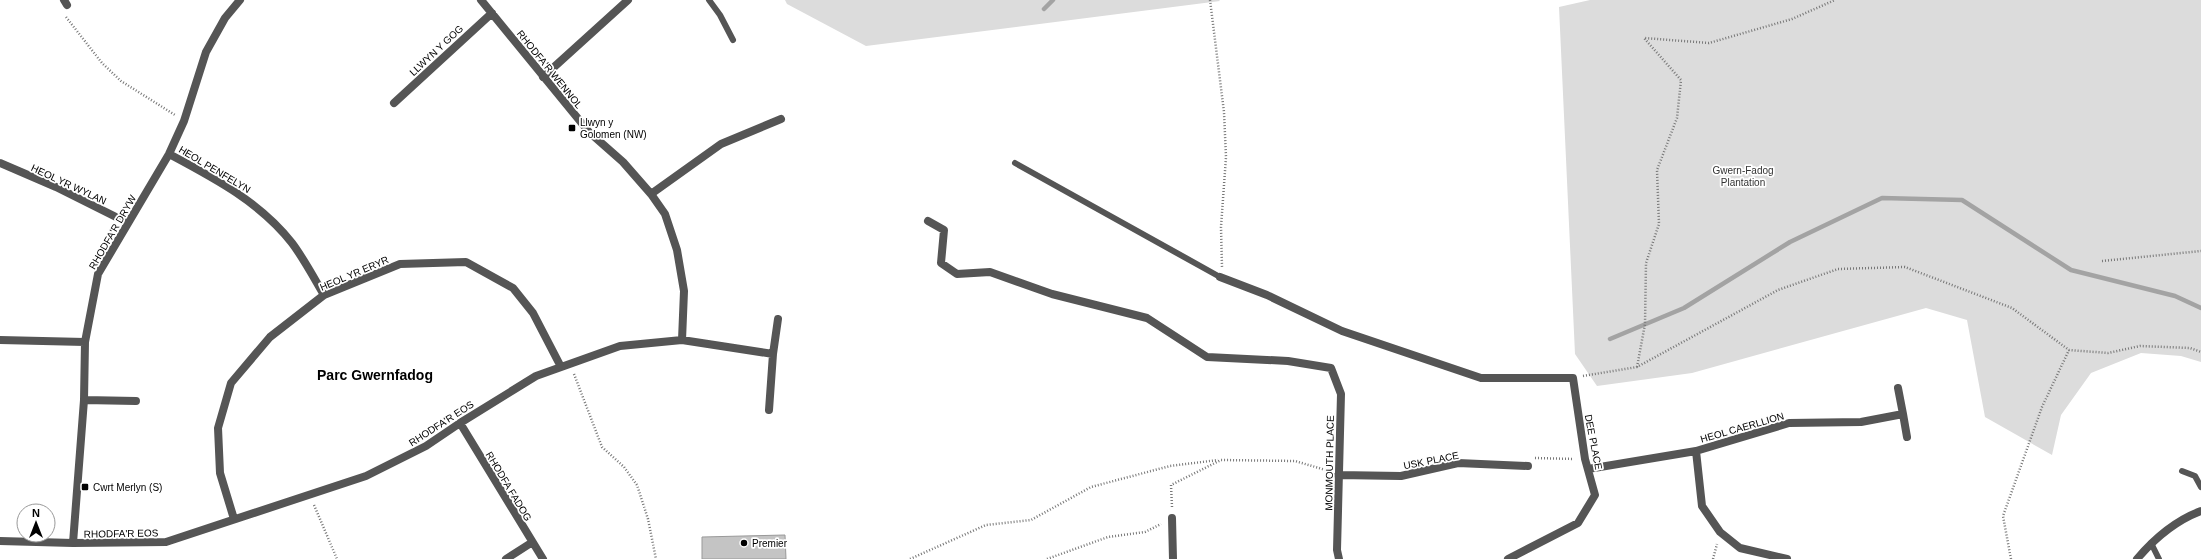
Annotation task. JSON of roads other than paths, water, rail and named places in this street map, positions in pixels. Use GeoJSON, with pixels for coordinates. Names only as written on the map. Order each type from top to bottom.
{"type":"FeatureCollection","features":[{"type":"Feature","properties":{"kind":"street","name":"RHODFA'R DRYW"},"geometry":{"type":"LineString","coordinates":[[72,543],[84,400],[85,342],[98,274],[169,154],[184,121],[206,52],[225,18],[240,0]]}},
{"type":"Feature","properties":{"kind":"street","name":"RHODFA'R WENNOL"},"geometry":{"type":"LineString","coordinates":[[481,0],[589,132],[623,162],[651,194],[665,214],[677,250],[684,292],[682,340]]}},
{"type":"Feature","properties":{"kind":"street"},"geometry":{"type":"LineString","coordinates":[[543,77],[628,0]]}},
{"type":"Feature","properties":{"kind":"street","name":"LLWYN Y GOG"},"geometry":{"type":"LineString","coordinates":[[394,103],[492,12]]}},
{"type":"Feature","properties":{"kind":"street"},"geometry":{"type":"LineString","coordinates":[[651,194],[721,144],[781,119]]}},
{"type":"Feature","properties":{"kind":"street","name":"HEOL PENFELYN"},"geometry":{"type":"LineString","coordinates":[[169,154],[216,179],[255,205],[292,243],[324,295]]}},
{"type":"Feature","properties":{"kind":"street","name":"HEOL YR WYLAN"},"geometry":{"type":"LineString","coordinates":[[0,163],[56,187],[128,223]]}},
{"type":"Feature","properties":{"kind":"street","name":"MONMOUTH PLACE"},"geometry":{"type":"LineString","coordinates":[[928,221],[944,230],[941,263],[956,274],[990,272],[1052,294],[1147,318],[1207,357],[1288,361],[1331,368],[1340,394],[1337,550],[1339,559]]}},
{"type":"Feature","properties":{"kind":"street","name":"HEOL YR ERYR"},"geometry":{"type":"LineString","coordinates":[[234,519],[220,473],[218,428],[231,383],[270,337],[324,295],[400,264],[466,262],[513,288],[533,313],[560,366]]}},
{"type":"Feature","properties":{"kind":"street","name":"DEE PLACE"},"geometry":{"type":"LineString","coordinates":[[1220,277],[1267,295],[1342,331],[1481,378],[1573,378],[1585,459],[1595,495],[1578,523],[1508,559]]}},
{"type":"Feature","properties":{"kind":"street"},"geometry":{"type":"LineString","coordinates":[[768,410],[778,319]]}},
{"type":"Feature","properties":{"kind":"street"},"geometry":{"type":"LineString","coordinates":[[0,340],[85,342]]}},
{"type":"Feature","properties":{"kind":"street","name":"RHODFA'R EOS"},"geometry":{"type":"LineString","coordinates":[[0,541],[72,543],[166,542],[234,519],[310,496],[366,476],[426,446],[536,376],[560,366],[620,346],[682,340],[773,354]]}},
{"type":"Feature","properties":{"kind":"street"},"geometry":{"type":"LineString","coordinates":[[1898,388],[1908,437]]}},
{"type":"Feature","properties":{"kind":"street"},"geometry":{"type":"LineString","coordinates":[[84,400],[136,401]]}},
{"type":"Feature","properties":{"kind":"street","name":"HEOL CAERLLION"},"geometry":{"type":"LineString","coordinates":[[1588,469],[1696,450],[1789,423],[1861,422],[1903,414]]}},
{"type":"Feature","properties":{"kind":"street","name":"RHODFA FADOG"},"geometry":{"type":"LineString","coordinates":[[460,423],[531,543],[543,559]]}},
{"type":"Feature","properties":{"kind":"street"},"geometry":{"type":"LineString","coordinates":[[1696,450],[1702,506],[1720,532],[1740,548],[1787,559]]}},
{"type":"Feature","properties":{"kind":"street","name":"USK PLACE"},"geometry":{"type":"LineString","coordinates":[[1338,475],[1401,476],[1458,463],[1528,466]]}},
{"type":"Feature","properties":{"kind":"street"},"geometry":{"type":"LineString","coordinates":[[2137,559],[2151,543],[2192,515],[2201,512]]}},
{"type":"Feature","properties":{"kind":"street"},"geometry":{"type":"LineString","coordinates":[[1172,518],[1172,559]]}},
{"type":"Feature","properties":{"kind":"street"},"geometry":{"type":"LineString","coordinates":[[506,559],[531,543]]}},
{"type":"Feature","properties":{"kind":"lane"},"geometry":{"type":"LineString","coordinates":[[709,0],[720,15],[733,40]]}},
{"type":"Feature","properties":{"kind":"lane"},"geometry":{"type":"LineString","coordinates":[[1015,163],[1220,277]]}},
{"type":"Feature","properties":{"kind":"lane"},"geometry":{"type":"LineString","coordinates":[[2182,471],[2195,476],[2201,487]]}},
{"type":"Feature","properties":{"kind":"lane"},"geometry":{"type":"LineString","coordinates":[[2151,543],[2159,559]]}},
{"type":"Feature","properties":{"kind":"waterway"},"geometry":{"type":"LineString","coordinates":[[1044,9],[1053,0]]}},
{"type":"Feature","properties":{"kind":"waterway"},"geometry":{"type":"LineString","coordinates":[[1610,339],[1684,308],[1790,242],[1882,198],[1962,200],[2071,270],[2175,296],[2201,308]]}},
{"type":"Feature","properties":{"kind":"place","name":"Llwyn y Golomen (NW)"},"geometry":{"type":"Point","coordinates":[572,128]}},
{"type":"Feature","properties":{"kind":"place","name":"Cwrt Merlyn (S)"},"geometry":{"type":"Point","coordinates":[85,487]}},
{"type":"Feature","properties":{"kind":"place","name":"Premier"},"geometry":{"type":"Point","coordinates":[744,543]}},
{"type":"Feature","properties":{"kind":"district","name":"Parc Gwernfadog"},"geometry":{"type":"Point","coordinates":[375,375]}},
{"type":"Feature","properties":{"kind":"park label","name":"Gwern-Fadog Plantation"},"geometry":{"type":"Point","coordinates":[1743,176]}}]}
